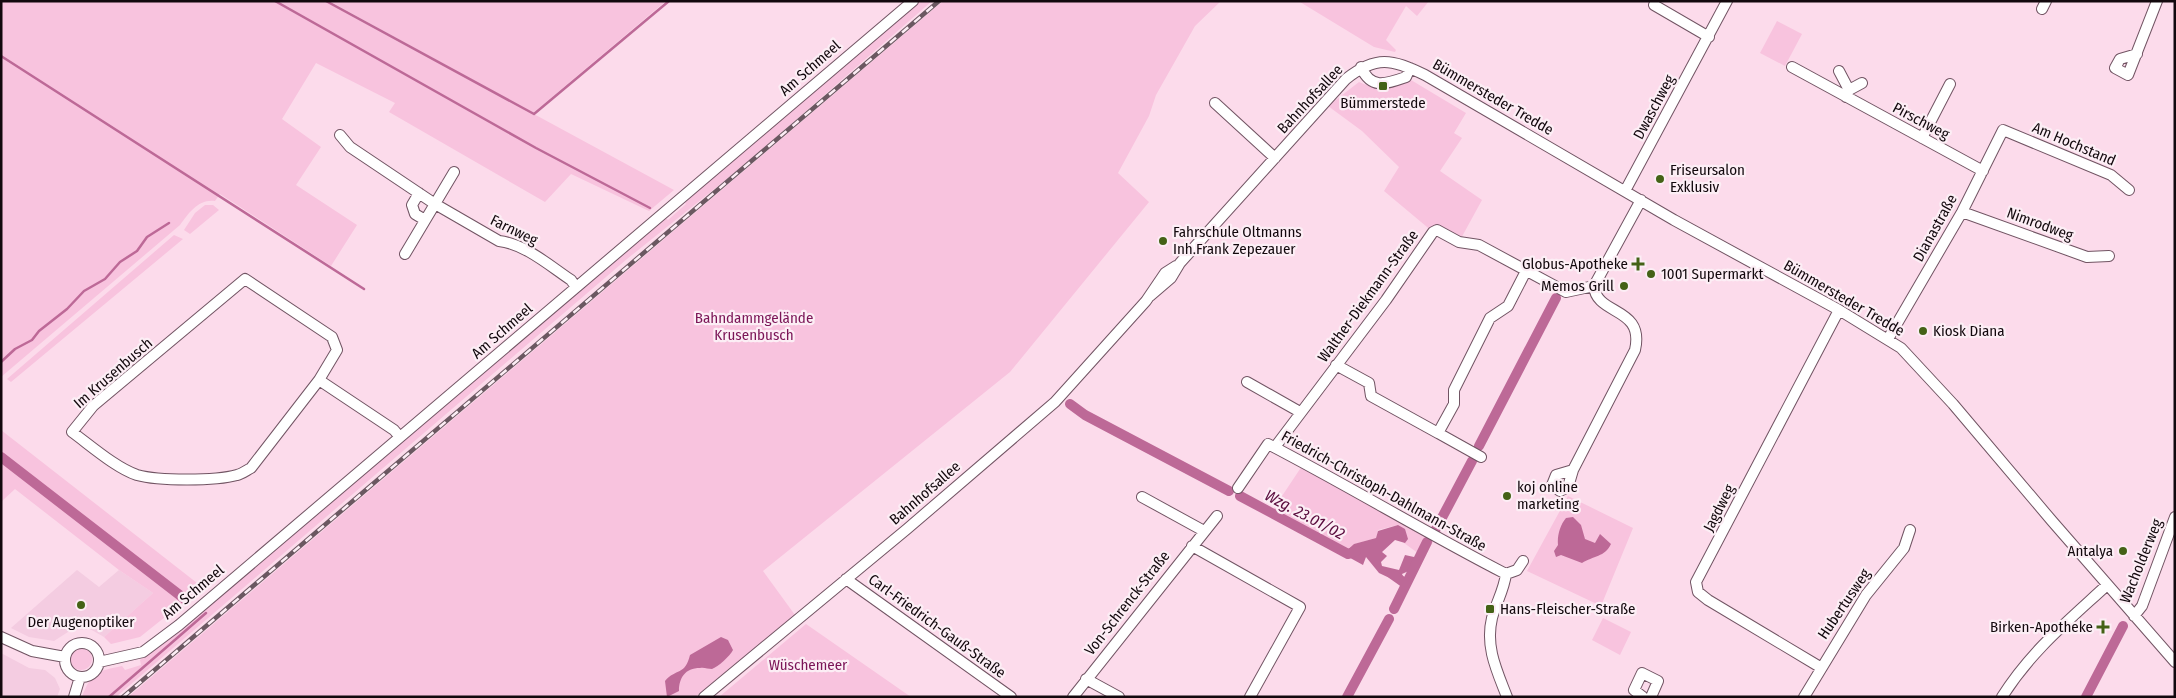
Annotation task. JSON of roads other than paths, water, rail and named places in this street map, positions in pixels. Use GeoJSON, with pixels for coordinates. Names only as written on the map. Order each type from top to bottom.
{"type":"FeatureCollection","features":[{"type":"Feature","properties":{"kind":"street","name":"Am Schmeel"},"geometry":{"type":"LineString","coordinates":[[80,677],[90,675],[99,662],[135,655],[151,647],[913,1]]}},
{"type":"Feature","properties":{"kind":"street","name":"Dwaschweg"},"geometry":{"type":"LineString","coordinates":[[1625,191],[1727,1]]}},
{"type":"Feature","properties":{"kind":"street"},"geometry":{"type":"LineString","coordinates":[[2136,54],[2157,1]]}},
{"type":"Feature","properties":{"kind":"street"},"geometry":{"type":"LineString","coordinates":[[1654,5],[1709,37]]}},
{"type":"Feature","properties":{"kind":"street","name":"Bümmersteder Tredde"},"geometry":{"type":"LineString","coordinates":[[1410,68],[1406,77],[1387,83],[1371,82],[1365,77],[1365,66],[1390,62],[1410,68],[1888,339],[1919,365],[2175,662]]}},
{"type":"Feature","properties":{"kind":"street","name":"Bahnhofsallee"},"geometry":{"type":"LineString","coordinates":[[704,697],[1055,402],[1150,296],[1166,273],[1180,263],[1346,79],[1365,66]]}},
{"type":"Feature","properties":{"kind":"street","name":"Pirschweg"},"geometry":{"type":"LineString","coordinates":[[1792,67],[1848,93],[1922,138],[1983,171]]}},
{"type":"Feature","properties":{"kind":"street"},"geometry":{"type":"LineString","coordinates":[[1839,71],[1848,93],[1862,83]]}},
{"type":"Feature","properties":{"kind":"street"},"geometry":{"type":"LineString","coordinates":[[1922,138],[1950,84]]}},
{"type":"Feature","properties":{"kind":"street"},"geometry":{"type":"LineString","coordinates":[[1215,103],[1276,158]]}},
{"type":"Feature","properties":{"kind":"street","name":"Dianastraße"},"geometry":{"type":"LineString","coordinates":[[1888,339],[1962,212],[2004,130]]}},
{"type":"Feature","properties":{"kind":"street","name":"Am Hochstand"},"geometry":{"type":"LineString","coordinates":[[2004,130],[2111,175],[2129,190]]}},
{"type":"Feature","properties":{"kind":"street","name":"Farnweg"},"geometry":{"type":"LineString","coordinates":[[340,136],[350,147],[435,204],[500,241],[510,242],[522,248],[571,280],[576,287]]}},
{"type":"Feature","properties":{"kind":"street"},"geometry":{"type":"LineString","coordinates":[[405,254],[454,172]]}},
{"type":"Feature","properties":{"kind":"street"},"geometry":{"type":"LineString","coordinates":[[419,193],[412,205],[415,214],[425,220]]}},
{"type":"Feature","properties":{"kind":"street"},"geometry":{"type":"LineString","coordinates":[[1573,470],[1625,372],[1637,341],[1635,328],[1630,320],[1597,297],[1594,286],[1641,200]]}},
{"type":"Feature","properties":{"kind":"street","name":"Nimrodweg"},"geometry":{"type":"LineString","coordinates":[[1962,212],[2087,258],[2108,256]]}},
{"type":"Feature","properties":{"kind":"street","name":"Walther-Diekmann-Straße"},"geometry":{"type":"LineString","coordinates":[[1275,447],[1433,232],[1438,230],[1459,242],[1479,245],[1566,292],[1594,286]]}},
{"type":"Feature","properties":{"kind":"street"},"geometry":{"type":"LineString","coordinates":[[1438,433],[1454,404],[1454,390],[1490,318],[1508,306],[1526,271]]}},
{"type":"Feature","properties":{"kind":"street","name":"Im Krusenbusch"},"geometry":{"type":"LineString","coordinates":[[245,279],[332,337],[336,343],[336,354],[319,380],[258,461],[251,468],[238,475],[204,479],[136,475],[72,432],[93,406],[245,279]]}},
{"type":"Feature","properties":{"kind":"street","name":"Jagdweg"},"geometry":{"type":"LineString","coordinates":[[1820,667],[1708,600],[1698,592],[1696,582],[1839,310]]}},
{"type":"Feature","properties":{"kind":"street"},"geometry":{"type":"LineString","coordinates":[[1336,365],[1369,383],[1371,396],[1481,457]]}},
{"type":"Feature","properties":{"kind":"street"},"geometry":{"type":"LineString","coordinates":[[319,380],[394,430],[399,436]]}},
{"type":"Feature","properties":{"kind":"street"},"geometry":{"type":"LineString","coordinates":[[1247,382],[1300,412]]}},
{"type":"Feature","properties":{"kind":"street","name":"Friedrich-Christoph-Dahlmann-Straße"},"geometry":{"type":"LineString","coordinates":[[1238,488],[1268,444],[1360,492],[1439,540],[1506,574]]}},
{"type":"Feature","properties":{"kind":"street"},"geometry":{"type":"LineString","coordinates":[[1142,497],[1204,531]]}},
{"type":"Feature","properties":{"kind":"street","name":"Von-Schrenck-Straße"},"geometry":{"type":"LineString","coordinates":[[1073,697],[1217,516]]}},
{"type":"Feature","properties":{"kind":"street","name":"Wacholderweg"},"geometry":{"type":"LineString","coordinates":[[2134,616],[2142,606],[2175,517]]}},
{"type":"Feature","properties":{"kind":"street","name":"Hubertusweg"},"geometry":{"type":"LineString","coordinates":[[1804,697],[1820,667],[1866,595],[1904,548],[1910,530]]}},
{"type":"Feature","properties":{"kind":"street","name":"Von-Schrenck-Straße"},"geometry":{"type":"LineString","coordinates":[[1192,546],[1300,607],[1250,697]]}},
{"type":"Feature","properties":{"kind":"street"},"geometry":{"type":"LineString","coordinates":[[1507,697],[1493,660],[1488,640],[1492,618],[1504,589],[1506,574],[1517,570],[1523,561]]}},
{"type":"Feature","properties":{"kind":"street","name":"Carl-Friedrich-Gauß-Straße"},"geometry":{"type":"LineString","coordinates":[[846,579],[1011,697]]}},
{"type":"Feature","properties":{"kind":"street"},"geometry":{"type":"LineString","coordinates":[[2002,697],[2021,668],[2040,646],[2107,585]]}},
{"type":"Feature","properties":{"kind":"street"},"geometry":{"type":"LineString","coordinates":[[1,637],[32,651],[65,657]]}},
{"type":"Feature","properties":{"kind":"street"},"geometry":{"type":"LineString","coordinates":[[74,697],[80,677],[69,672],[65,657],[73,645],[84,643],[95,649],[99,662]]}},
{"type":"Feature","properties":{"kind":"street"},"geometry":{"type":"LineString","coordinates":[[1643,697],[1634,690],[1642,674],[1658,681],[1651,697]]}},
{"type":"Feature","properties":{"kind":"street","name":"Von-Schrenck-Straße"},"geometry":{"type":"LineString","coordinates":[[1086,679],[1119,697]]}},
{"type":"Feature","properties":{"kind":"waterway"},"geometry":{"type":"LineString","coordinates":[[275,1],[536,148],[650,208]]}},
{"type":"Feature","properties":{"kind":"waterway"},"geometry":{"type":"LineString","coordinates":[[326,1],[534,114],[669,1]]}},
{"type":"Feature","properties":{"kind":"waterway"},"geometry":{"type":"LineString","coordinates":[[1,56],[364,289]]}},
{"type":"Feature","properties":{"kind":"waterway"},"geometry":{"type":"LineString","coordinates":[[1,362],[15,349],[32,340],[39,331],[67,309],[84,291],[105,279],[120,262],[137,251],[147,237],[169,223]]}},
{"type":"Feature","properties":{"kind":"waterway"},"geometry":{"type":"LineString","coordinates":[[1479,446],[1556,298]]}},
{"type":"Feature","properties":{"kind":"waterway","name":"Wzg. 23.01/02"},"geometry":{"type":"LineString","coordinates":[[1070,404],[1085,415],[1229,491]]}},
{"type":"Feature","properties":{"kind":"waterway"},"geometry":{"type":"LineString","coordinates":[[1,457],[186,600]]}},
{"type":"Feature","properties":{"kind":"waterway"},"geometry":{"type":"LineString","coordinates":[[1436,529],[1472,461]]}},
{"type":"Feature","properties":{"kind":"waterway","name":"Wzg. 23.01/02"},"geometry":{"type":"LineString","coordinates":[[1240,496],[1348,554],[1356,551]]}},
{"type":"Feature","properties":{"kind":"waterway"},"geometry":{"type":"LineString","coordinates":[[1394,609],[1427,542]]}},
{"type":"Feature","properties":{"kind":"waterway","name":"Wzg. 23.01/02"},"geometry":{"type":"LineString","coordinates":[[1392,574],[1406,584]]}},
{"type":"Feature","properties":{"kind":"waterway"},"geometry":{"type":"LineString","coordinates":[[109,697],[206,613]]}},
{"type":"Feature","properties":{"kind":"waterway"},"geometry":{"type":"LineString","coordinates":[[1347,697],[1389,619]]}},
{"type":"Feature","properties":{"kind":"waterway"},"geometry":{"type":"LineString","coordinates":[[2086,697],[2123,626]]}},
{"type":"Feature","properties":{"kind":"railway"},"geometry":{"type":"LineString","coordinates":[[123,697],[939,1]]}},
{"type":"Feature","properties":{"kind":"place","name":"Bümmerstede"},"geometry":{"type":"Point","coordinates":[1383,86]}},
{"type":"Feature","properties":{"kind":"place","name":"Friseursalon Exklusiv"},"geometry":{"type":"Point","coordinates":[1660,179]}},
{"type":"Feature","properties":{"kind":"place","name":"Fahrschule Oltmanns Inh.Frank Zepezauer"},"geometry":{"type":"Point","coordinates":[1163,241]}},
{"type":"Feature","properties":{"kind":"place","name":"Globus-Apotheke"},"geometry":{"type":"Point","coordinates":[1638,264]}},
{"type":"Feature","properties":{"kind":"place","name":"1001 Supermarkt"},"geometry":{"type":"Point","coordinates":[1651,274]}},
{"type":"Feature","properties":{"kind":"place","name":"Memos Grill"},"geometry":{"type":"Point","coordinates":[1624,286]}},
{"type":"Feature","properties":{"kind":"place","name":"Kiosk Diana"},"geometry":{"type":"Point","coordinates":[1923,331]}},
{"type":"Feature","properties":{"kind":"place","name":"koj online marketing"},"geometry":{"type":"Point","coordinates":[1507,496]}},
{"type":"Feature","properties":{"kind":"place","name":"Antalya"},"geometry":{"type":"Point","coordinates":[2123,551]}},
{"type":"Feature","properties":{"kind":"place","name":"Der Augenoptiker"},"geometry":{"type":"Point","coordinates":[81,605]}},
{"type":"Feature","properties":{"kind":"place","name":"Hans-Fleischer-Straße"},"geometry":{"type":"Point","coordinates":[1490,609]}},
{"type":"Feature","properties":{"kind":"place","name":"Birken-Apotheke"},"geometry":{"type":"Point","coordinates":[2103,627]}},
{"type":"Feature","properties":{"kind":"park label","name":"Bahndammgelände Krusenbusch"},"geometry":{"type":"Point","coordinates":[754,326]}},
{"type":"Feature","properties":{"kind":"park label","name":"Wüschemeer"},"geometry":{"type":"Point","coordinates":[808,665]}}]}
